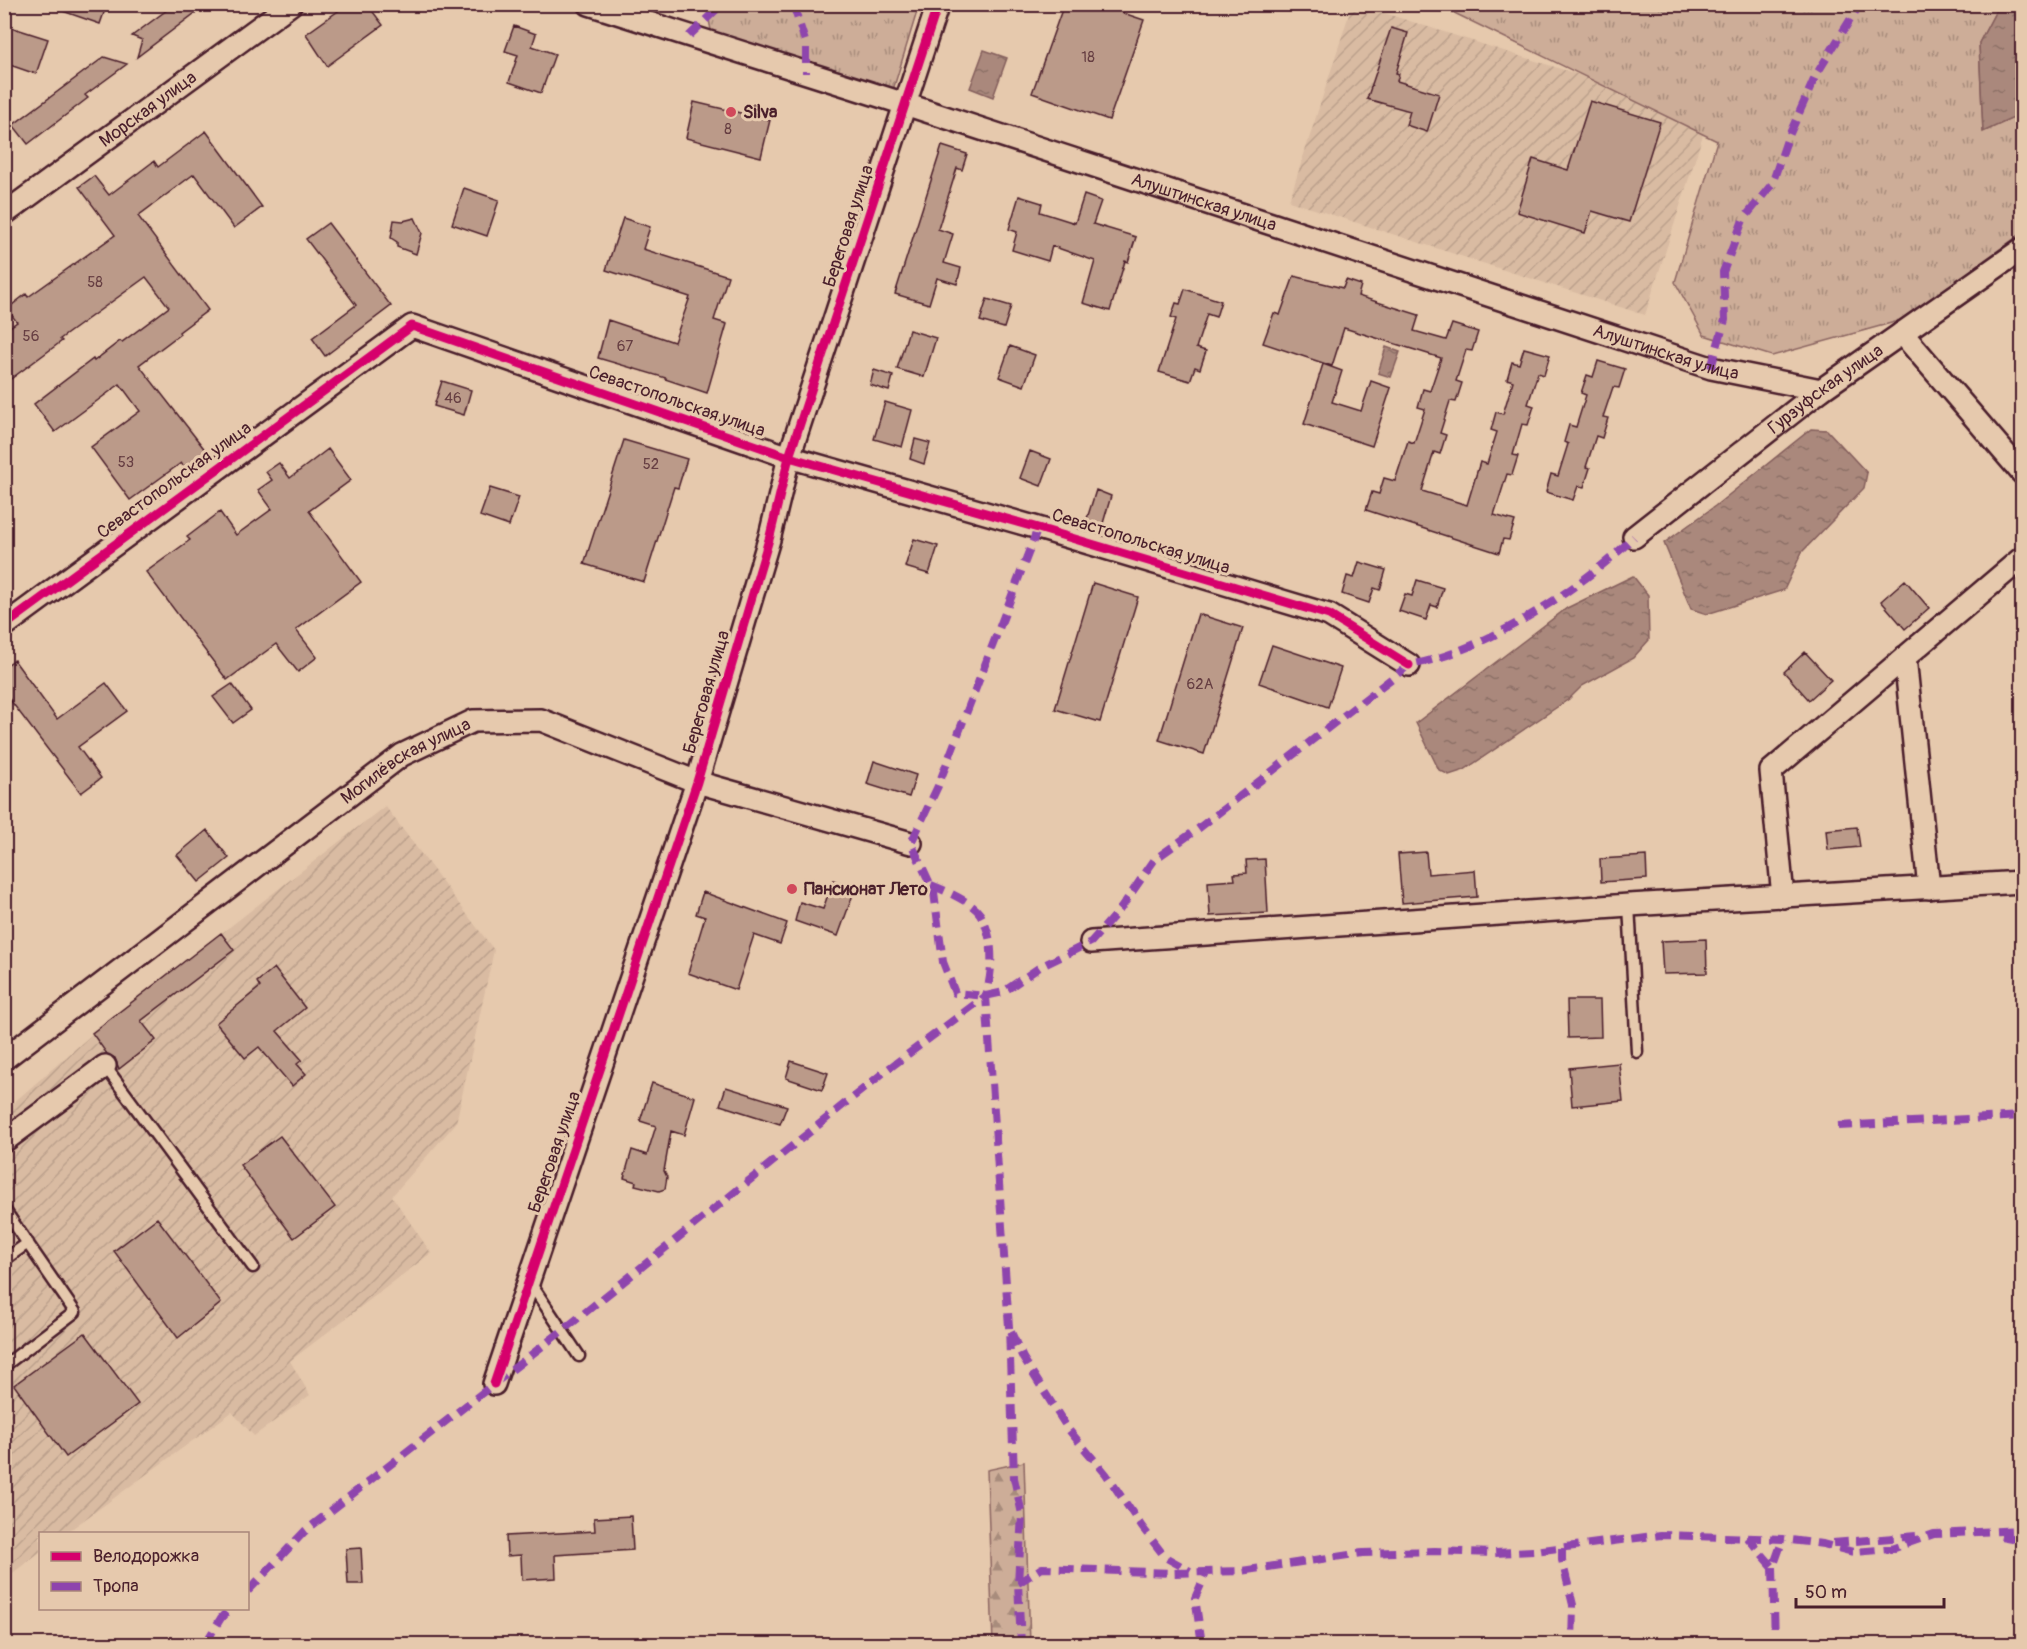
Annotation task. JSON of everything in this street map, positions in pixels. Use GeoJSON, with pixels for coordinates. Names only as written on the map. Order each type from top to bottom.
{"type":"FeatureCollection","features":[{"type":"Feature","properties":{"kind":"street","name":"Морская улица"},"geometry":{"type":"LineString","coordinates":[[4,214],[291,4]]}},
{"type":"Feature","properties":{"kind":"street","name":"Алуштинская улица"},"geometry":{"type":"LineString","coordinates":[[589,4],[905,104],[1711,368],[1821,390]]}},
{"type":"Feature","properties":{"kind":"street","name":"Береговая улица"},"geometry":{"type":"LineString","coordinates":[[494,1384],[697,782],[770,536],[789,457],[938,4]]}},
{"type":"Feature","properties":{"kind":"street","name":"Гурзуфская улица"},"geometry":{"type":"LineString","coordinates":[[1634,537],[1821,390],[2022,249]]}},
{"type":"Feature","properties":{"kind":"street","name":"Севастопольская улица"},"geometry":{"type":"LineString","coordinates":[[4,626],[412,326],[789,457],[1329,615],[1408,665]]}},
{"type":"Feature","properties":{"kind":"street"},"geometry":{"type":"LineString","coordinates":[[1902,333],[2022,473]]}},
{"type":"Feature","properties":{"kind":"street"},"geometry":{"type":"LineString","coordinates":[[1783,897],[1771,771],[2022,558]]}},
{"type":"Feature","properties":{"kind":"street"},"geometry":{"type":"LineString","coordinates":[[1905,657],[1929,888]]}},
{"type":"Feature","properties":{"kind":"street","name":"Могилёвская улица"},"geometry":{"type":"LineString","coordinates":[[4,1059],[402,755],[473,721],[541,720],[697,782],[911,843]]}},
{"type":"Feature","properties":{"kind":"street"},"geometry":{"type":"LineString","coordinates":[[1091,942],[1629,905],[2022,882]]}},
{"type":"Feature","properties":{"kind":"street"},"geometry":{"type":"LineString","coordinates":[[4,1141],[105,1066]]}},
{"type":"Feature","properties":{"kind":"lane"},"geometry":{"type":"LineString","coordinates":[[1629,905],[1637,1052]]}},
{"type":"Feature","properties":{"kind":"lane"},"geometry":{"type":"LineString","coordinates":[[105,1066],[253,1267]]}},
{"type":"Feature","properties":{"kind":"lane"},"geometry":{"type":"LineString","coordinates":[[4,1209],[75,1312],[4,1366]]}},
{"type":"Feature","properties":{"kind":"lane"},"geometry":{"type":"LineString","coordinates":[[4,1260],[28,1243]]}},
{"type":"Feature","properties":{"kind":"lane"},"geometry":{"type":"LineString","coordinates":[[529,1281],[579,1356]]}},
{"type":"Feature","properties":{"kind":"shaded area"},"geometry":{"type":"Polygon","coordinates":[[[1352,5],[1359,5],[1709,116],[1645,315],[1289,201],[1352,5]]]}},
{"type":"Feature","properties":{"kind":"shaded area"},"geometry":{"type":"Polygon","coordinates":[[[385,806],[494,950],[456,1123],[392,1196],[431,1253],[290,1361],[310,1395],[254,1436],[232,1412],[67,1532],[39,1532],[39,1553],[5,1579],[4,1111],[90,1036],[385,806]]]}},
{"type":"Feature","properties":{"kind":"green space"},"geometry":{"type":"Polygon","coordinates":[[[706,5],[919,5],[893,90],[712,35],[706,5]]]}},
{"type":"Feature","properties":{"kind":"green space"},"geometry":{"type":"Polygon","coordinates":[[[1438,5],[1999,5],[1979,43],[1983,131],[2022,114],[2022,233],[1902,320],[1772,356],[1704,335],[1675,282],[1717,141],[1438,5]]]}},
{"type":"Feature","properties":{"kind":"green space"},"geometry":{"type":"Polygon","coordinates":[[[1024,1462],[1030,1644],[993,1644],[987,1470],[1024,1462]]]}},
{"type":"Feature","properties":{"kind":"water"},"geometry":{"type":"Polygon","coordinates":[[[1999,5],[2022,5],[2022,114],[1983,132],[1979,43],[1999,5]]]}},
{"type":"Feature","properties":{"kind":"water"},"geometry":{"type":"Polygon","coordinates":[[[984,50],[1007,58],[993,97],[970,88],[984,50]]]}},
{"type":"Feature","properties":{"kind":"water"},"geometry":{"type":"Polygon","coordinates":[[[1386,347],[1400,352],[1391,377],[1378,373],[1386,347]]]}},
{"type":"Feature","properties":{"kind":"water"},"geometry":{"type":"Polygon","coordinates":[[[1811,429],[1827,430],[1867,473],[1864,488],[1802,552],[1784,590],[1707,614],[1691,609],[1664,543],[1715,506],[1811,429]]]}},
{"type":"Feature","properties":{"kind":"water"},"geometry":{"type":"Polygon","coordinates":[[[1633,576],[1648,595],[1649,640],[1633,658],[1582,686],[1569,699],[1464,770],[1449,775],[1439,770],[1416,723],[1567,608],[1633,576]]]}},
{"type":"Feature","properties":{"kind":"building"},"geometry":{"type":"Polygon","coordinates":[[[51,4],[107,4],[100,24],[51,7],[51,4]]]}},
{"type":"Feature","properties":{"kind":"building"},"geometry":{"type":"Polygon","coordinates":[[[175,4],[207,4],[137,57],[142,40],[132,36],[175,4]]]}},
{"type":"Feature","properties":{"kind":"building"},"geometry":{"type":"Polygon","coordinates":[[[348,4],[367,4],[383,25],[327,66],[306,34],[348,4]]]}},
{"type":"Feature","properties":{"kind":"building"},"geometry":{"type":"Polygon","coordinates":[[[1064,4],[1126,4],[1123,13],[1144,20],[1109,120],[1032,93],[1064,4]]]}},
{"type":"Feature","properties":{"kind":"building"},"geometry":{"type":"Polygon","coordinates":[[[4,25],[48,39],[36,74],[4,63],[4,25]]]}},
{"type":"Feature","properties":{"kind":"building"},"geometry":{"type":"Polygon","coordinates":[[[514,26],[536,34],[532,46],[555,54],[541,93],[509,82],[518,55],[505,51],[514,26]]]}},
{"type":"Feature","properties":{"kind":"building"},"geometry":{"type":"Polygon","coordinates":[[[1391,28],[1408,33],[1396,73],[1399,74],[1397,81],[1439,94],[1427,132],[1406,125],[1410,111],[1367,99],[1391,28]]]}},
{"type":"Feature","properties":{"kind":"building"},"geometry":{"type":"Polygon","coordinates":[[[104,57],[127,64],[85,95],[88,98],[28,144],[13,125],[104,57]]]}},
{"type":"Feature","properties":{"kind":"building"},"geometry":{"type":"Polygon","coordinates":[[[1590,101],[1660,122],[1629,222],[1592,211],[1585,233],[1517,212],[1533,159],[1568,170],[1590,101]]]}},
{"type":"Feature","properties":{"kind":"building"},"geometry":{"type":"Polygon","coordinates":[[[694,102],[770,120],[761,157],[686,138],[694,102]]]}},
{"type":"Feature","properties":{"kind":"building"},"geometry":{"type":"Polygon","coordinates":[[[206,131],[262,207],[234,228],[194,174],[138,216],[208,310],[139,365],[206,451],[185,468],[181,463],[130,500],[91,447],[140,411],[120,384],[55,432],[34,404],[93,359],[94,361],[120,341],[122,342],[169,307],[146,277],[60,339],[62,341],[4,384],[4,331],[17,322],[7,309],[26,294],[28,297],[115,235],[79,187],[94,176],[109,195],[154,161],[158,167],[206,131]]]}},
{"type":"Feature","properties":{"kind":"building"},"geometry":{"type":"Polygon","coordinates":[[[942,146],[967,154],[962,170],[957,168],[938,229],[953,234],[944,263],[961,268],[957,284],[937,278],[929,304],[895,294],[942,146]]]}},
{"type":"Feature","properties":{"kind":"building"},"geometry":{"type":"Polygon","coordinates":[[[464,188],[499,200],[487,236],[452,224],[464,188]]]}},
{"type":"Feature","properties":{"kind":"building"},"geometry":{"type":"Polygon","coordinates":[[[1084,195],[1101,201],[1093,224],[1136,237],[1128,262],[1125,261],[1110,311],[1083,303],[1095,261],[1052,246],[1048,261],[1012,250],[1017,232],[1009,229],[1019,196],[1042,203],[1040,212],[1075,223],[1084,195]]]}},
{"type":"Feature","properties":{"kind":"building"},"geometry":{"type":"Polygon","coordinates":[[[415,218],[422,233],[416,254],[397,247],[397,242],[391,238],[394,220],[403,221],[415,218]]]}},
{"type":"Feature","properties":{"kind":"building"},"geometry":{"type":"Polygon","coordinates":[[[623,218],[650,227],[643,249],[728,276],[714,320],[727,324],[707,393],[598,358],[608,320],[674,342],[690,297],[606,270],[623,218]]]}},
{"type":"Feature","properties":{"kind":"building"},"geometry":{"type":"Polygon","coordinates":[[[328,223],[391,306],[325,356],[312,338],[356,305],[306,239],[328,223]]]}},
{"type":"Feature","properties":{"kind":"building"},"geometry":{"type":"Polygon","coordinates":[[[1294,276],[1343,288],[1346,280],[1361,285],[1358,296],[1419,315],[1414,331],[1446,340],[1452,324],[1478,332],[1472,351],[1466,350],[1456,381],[1462,383],[1456,402],[1450,401],[1440,433],[1446,435],[1440,454],[1434,452],[1422,491],[1467,505],[1480,462],[1487,464],[1497,432],[1491,430],[1496,412],[1503,414],[1513,381],[1507,379],[1512,362],[1519,364],[1524,348],[1550,355],[1544,375],[1538,373],[1528,404],[1534,406],[1528,425],[1522,424],[1513,455],[1518,456],[1512,475],[1507,474],[1494,515],[1515,521],[1509,540],[1503,539],[1499,553],[1366,510],[1372,492],[1379,494],[1384,478],[1395,481],[1408,441],[1414,443],[1425,409],[1418,407],[1423,389],[1430,391],[1441,358],[1344,328],[1332,366],[1263,343],[1274,313],[1280,315],[1294,276]]]}},
{"type":"Feature","properties":{"kind":"building"},"geometry":{"type":"Polygon","coordinates":[[[1185,289],[1221,301],[1216,317],[1207,314],[1196,348],[1206,351],[1200,369],[1195,367],[1190,381],[1159,372],[1176,319],[1171,317],[1176,303],[1180,304],[1185,289]]]}},
{"type":"Feature","properties":{"kind":"building"},"geometry":{"type":"Polygon","coordinates":[[[987,299],[1011,306],[1004,328],[980,321],[987,299]]]}},
{"type":"Feature","properties":{"kind":"building"},"geometry":{"type":"Polygon","coordinates":[[[909,330],[936,338],[924,377],[897,369],[909,330]]]}},
{"type":"Feature","properties":{"kind":"building"},"geometry":{"type":"Polygon","coordinates":[[[1010,346],[1035,355],[1024,386],[999,377],[1010,346]]]}},
{"type":"Feature","properties":{"kind":"building"},"geometry":{"type":"Polygon","coordinates":[[[1598,361],[1625,369],[1619,388],[1613,387],[1603,417],[1608,418],[1602,438],[1596,436],[1586,467],[1590,468],[1584,487],[1578,486],[1573,500],[1546,492],[1551,474],[1558,476],[1568,444],[1564,442],[1569,425],[1576,427],[1586,395],[1581,393],[1587,375],[1593,377],[1598,361]]]}},
{"type":"Feature","properties":{"kind":"building"},"geometry":{"type":"Polygon","coordinates":[[[1323,364],[1342,371],[1332,402],[1361,411],[1371,381],[1391,388],[1372,446],[1304,424],[1323,364]]]}},
{"type":"Feature","properties":{"kind":"building"},"geometry":{"type":"Polygon","coordinates":[[[874,370],[893,376],[889,391],[870,385],[874,370]]]}},
{"type":"Feature","properties":{"kind":"building"},"geometry":{"type":"Polygon","coordinates":[[[442,381],[471,390],[464,415],[434,406],[442,381]]]}},
{"type":"Feature","properties":{"kind":"building"},"geometry":{"type":"Polygon","coordinates":[[[885,402],[912,410],[902,447],[874,439],[885,402]]]}},
{"type":"Feature","properties":{"kind":"building"},"geometry":{"type":"Polygon","coordinates":[[[915,439],[930,443],[924,464],[910,459],[915,439]]]}},
{"type":"Feature","properties":{"kind":"building"},"geometry":{"type":"Polygon","coordinates":[[[624,440],[687,459],[678,488],[674,487],[644,582],[584,564],[624,440]]]}},
{"type":"Feature","properties":{"kind":"building"},"geometry":{"type":"Polygon","coordinates":[[[328,449],[351,480],[309,511],[361,582],[296,630],[317,657],[298,672],[276,644],[227,680],[146,572],[190,540],[187,537],[220,512],[236,535],[272,509],[258,490],[272,480],[266,472],[279,463],[290,478],[328,449]]]}},
{"type":"Feature","properties":{"kind":"building"},"geometry":{"type":"Polygon","coordinates":[[[1030,451],[1051,459],[1041,486],[1020,478],[1030,451]]]}},
{"type":"Feature","properties":{"kind":"building"},"geometry":{"type":"Polygon","coordinates":[[[490,488],[519,497],[509,526],[480,516],[490,488]]]}},
{"type":"Feature","properties":{"kind":"building"},"geometry":{"type":"Polygon","coordinates":[[[1096,490],[1111,496],[1101,530],[1085,525],[1096,490]]]}},
{"type":"Feature","properties":{"kind":"building"},"geometry":{"type":"Polygon","coordinates":[[[914,539],[938,546],[929,574],[905,567],[914,539]]]}},
{"type":"Feature","properties":{"kind":"building"},"geometry":{"type":"Polygon","coordinates":[[[1359,562],[1386,570],[1380,590],[1374,588],[1369,603],[1342,594],[1347,576],[1354,578],[1359,562]]]}},
{"type":"Feature","properties":{"kind":"building"},"geometry":{"type":"Polygon","coordinates":[[[1417,580],[1443,588],[1437,607],[1431,605],[1426,620],[1399,611],[1405,594],[1412,596],[1417,580]]]}},
{"type":"Feature","properties":{"kind":"building"},"geometry":{"type":"Polygon","coordinates":[[[1905,580],[1929,608],[1905,629],[1881,601],[1905,580]]]}},
{"type":"Feature","properties":{"kind":"building"},"geometry":{"type":"Polygon","coordinates":[[[1093,583],[1138,597],[1100,722],[1055,709],[1093,583]]]}},
{"type":"Feature","properties":{"kind":"building"},"geometry":{"type":"Polygon","coordinates":[[[1198,614],[1243,628],[1204,754],[1159,740],[1198,614]]]}},
{"type":"Feature","properties":{"kind":"building"},"geometry":{"type":"Polygon","coordinates":[[[1272,645],[1341,668],[1328,707],[1259,683],[1272,645]]]}},
{"type":"Feature","properties":{"kind":"building"},"geometry":{"type":"Polygon","coordinates":[[[1805,652],[1831,680],[1809,700],[1784,672],[1805,652]]]}},
{"type":"Feature","properties":{"kind":"building"},"geometry":{"type":"Polygon","coordinates":[[[14,660],[57,719],[106,683],[127,711],[78,747],[101,778],[81,793],[4,692],[4,667],[14,660]]]}},
{"type":"Feature","properties":{"kind":"building"},"geometry":{"type":"Polygon","coordinates":[[[232,684],[251,710],[233,723],[213,697],[232,684]]]}},
{"type":"Feature","properties":{"kind":"building"},"geometry":{"type":"Polygon","coordinates":[[[874,761],[916,775],[909,797],[867,784],[874,761]]]}},
{"type":"Feature","properties":{"kind":"building"},"geometry":{"type":"Polygon","coordinates":[[[1857,827],[1860,847],[1828,850],[1826,830],[1857,827]]]}},
{"type":"Feature","properties":{"kind":"building"},"geometry":{"type":"Polygon","coordinates":[[[207,830],[229,858],[199,882],[177,855],[207,830]]]}},
{"type":"Feature","properties":{"kind":"building"},"geometry":{"type":"Polygon","coordinates":[[[1426,852],[1428,874],[1475,870],[1477,897],[1402,903],[1398,854],[1426,852]]]}},
{"type":"Feature","properties":{"kind":"building"},"geometry":{"type":"Polygon","coordinates":[[[1646,856],[1647,879],[1601,882],[1600,859],[1646,856]]]}},
{"type":"Feature","properties":{"kind":"building"},"geometry":{"type":"Polygon","coordinates":[[[1265,859],[1268,913],[1210,916],[1208,882],[1235,880],[1234,874],[1247,873],[1246,860],[1265,859]]]}},
{"type":"Feature","properties":{"kind":"building"},"geometry":{"type":"Polygon","coordinates":[[[833,880],[855,889],[838,936],[795,921],[800,902],[823,909],[833,880]]]}},
{"type":"Feature","properties":{"kind":"building"},"geometry":{"type":"Polygon","coordinates":[[[703,892],[787,923],[780,944],[754,935],[736,990],[688,973],[705,917],[696,914],[703,892]]]}},
{"type":"Feature","properties":{"kind":"building"},"geometry":{"type":"Polygon","coordinates":[[[221,933],[234,950],[141,1021],[156,1040],[119,1069],[115,1058],[107,1054],[92,1033],[221,933]]]}},
{"type":"Feature","properties":{"kind":"building"},"geometry":{"type":"Polygon","coordinates":[[[1706,939],[1707,973],[1663,974],[1661,941],[1706,939]]]}},
{"type":"Feature","properties":{"kind":"building"},"geometry":{"type":"Polygon","coordinates":[[[274,968],[305,1008],[277,1031],[302,1060],[297,1064],[306,1074],[292,1086],[259,1047],[245,1058],[216,1023],[260,987],[257,982],[274,968]]]}},
{"type":"Feature","properties":{"kind":"building"},"geometry":{"type":"Polygon","coordinates":[[[1567,1000],[1600,1000],[1601,1037],[1568,1038],[1567,1000]]]}},
{"type":"Feature","properties":{"kind":"building"},"geometry":{"type":"Polygon","coordinates":[[[791,1061],[828,1073],[822,1090],[786,1078],[791,1061]]]}},
{"type":"Feature","properties":{"kind":"building"},"geometry":{"type":"Polygon","coordinates":[[[1619,1063],[1623,1101],[1572,1106],[1569,1068],[1619,1063]]]}},
{"type":"Feature","properties":{"kind":"building"},"geometry":{"type":"Polygon","coordinates":[[[652,1083],[695,1097],[684,1135],[671,1131],[664,1171],[667,1177],[665,1189],[659,1191],[635,1185],[636,1182],[624,1178],[632,1150],[647,1155],[656,1126],[640,1121],[652,1083]]]}},
{"type":"Feature","properties":{"kind":"building"},"geometry":{"type":"Polygon","coordinates":[[[726,1087],[787,1106],[780,1124],[720,1105],[726,1087]]]}},
{"type":"Feature","properties":{"kind":"building"},"geometry":{"type":"Polygon","coordinates":[[[280,1136],[335,1207],[294,1238],[240,1165],[280,1136]]]}},
{"type":"Feature","properties":{"kind":"building"},"geometry":{"type":"Polygon","coordinates":[[[157,1218],[221,1303],[178,1338],[114,1251],[157,1218]]]}},
{"type":"Feature","properties":{"kind":"building"},"geometry":{"type":"Polygon","coordinates":[[[85,1333],[138,1404],[66,1457],[14,1385],[85,1333]]]}},
{"type":"Feature","properties":{"kind":"building"},"geometry":{"type":"Polygon","coordinates":[[[631,1516],[633,1550],[555,1555],[556,1578],[522,1580],[521,1555],[507,1556],[506,1536],[595,1531],[594,1518],[631,1516]]]}},
{"type":"Feature","properties":{"kind":"building"},"geometry":{"type":"Polygon","coordinates":[[[361,1548],[363,1584],[348,1584],[346,1549],[361,1548]]]}},
{"type":"Feature","properties":{"kind":"marked path"},"geometry":{"type":"LineString","coordinates":[[689,36],[722,4]]}},
{"type":"Feature","properties":{"kind":"marked path"},"geometry":{"type":"LineString","coordinates":[[793,4],[806,44],[806,73]]}},
{"type":"Feature","properties":{"kind":"marked path"},"geometry":{"type":"LineString","coordinates":[[1711,368],[1725,320],[1723,272],[1743,220],[1772,184],[1787,140],[1816,75],[1860,4]]}},
{"type":"Feature","properties":{"kind":"marked path"},"geometry":{"type":"LineString","coordinates":[[1038,528],[938,786],[911,843],[934,892],[943,962],[955,993],[986,996],[1003,992],[1040,967],[1091,942],[1121,908],[1155,859],[1199,828],[1409,665],[1468,647],[1529,616],[1587,577],[1634,537]]}},
{"type":"Feature","properties":{"kind":"marked path"},"geometry":{"type":"LineString","coordinates":[[931,885],[971,905],[980,914],[985,924],[990,944],[991,965],[986,996],[1009,1327],[1014,1478],[1022,1514],[1018,1583],[1021,1644]]}},
{"type":"Feature","properties":{"kind":"marked path"},"geometry":{"type":"LineString","coordinates":[[249,1590],[305,1531],[572,1323],[888,1069],[986,996]]}},
{"type":"Feature","properties":{"kind":"marked path"},"geometry":{"type":"LineString","coordinates":[[1838,1126],[2022,1116]]}},
{"type":"Feature","properties":{"kind":"marked path"},"geometry":{"type":"LineString","coordinates":[[1011,1332],[1023,1358],[1068,1429],[1106,1474],[1165,1557],[1190,1571]]}},
{"type":"Feature","properties":{"kind":"marked path"},"geometry":{"type":"LineString","coordinates":[[1018,1583],[1042,1568],[1174,1573],[1241,1571],[1362,1553],[1535,1551],[1661,1535],[1783,1539],[1823,1544],[1853,1552],[1891,1549],[1934,1534],[2022,1530]]}},
{"type":"Feature","properties":{"kind":"marked path"},"geometry":{"type":"LineString","coordinates":[[1833,1543],[1916,1536]]}},
{"type":"Feature","properties":{"kind":"marked path"},"geometry":{"type":"LineString","coordinates":[[2001,1536],[2022,1540]]}},
{"type":"Feature","properties":{"kind":"marked path"},"geometry":{"type":"LineString","coordinates":[[1747,1537],[1773,1567],[1783,1539]]}},
{"type":"Feature","properties":{"kind":"marked path"},"geometry":{"type":"LineString","coordinates":[[1562,1548],[1562,1560],[1573,1605],[1572,1644]]}},
{"type":"Feature","properties":{"kind":"marked path"},"geometry":{"type":"LineString","coordinates":[[1773,1567],[1775,1644]]}},
{"type":"Feature","properties":{"kind":"marked path"},"geometry":{"type":"LineString","coordinates":[[1202,1644],[1195,1598],[1207,1571]]}},
{"type":"Feature","properties":{"kind":"marked path"},"geometry":{"type":"LineString","coordinates":[[205,1644],[228,1610]]}},
{"type":"Feature","properties":{"kind":"cycle path"},"geometry":{"type":"LineString","coordinates":[[494,1384],[697,782],[770,536],[789,457],[938,4]]}},
{"type":"Feature","properties":{"kind":"cycle path"},"geometry":{"type":"LineString","coordinates":[[4,626],[412,326],[789,457],[1329,615],[1409,665]]}},
{"type":"Feature","properties":{"kind":"place","name":"Silva"},"geometry":{"type":"Point","coordinates":[731,112]}},
{"type":"Feature","properties":{"kind":"place","name":"Пансионат Лето"},"geometry":{"type":"Point","coordinates":[792,889]}}]}
